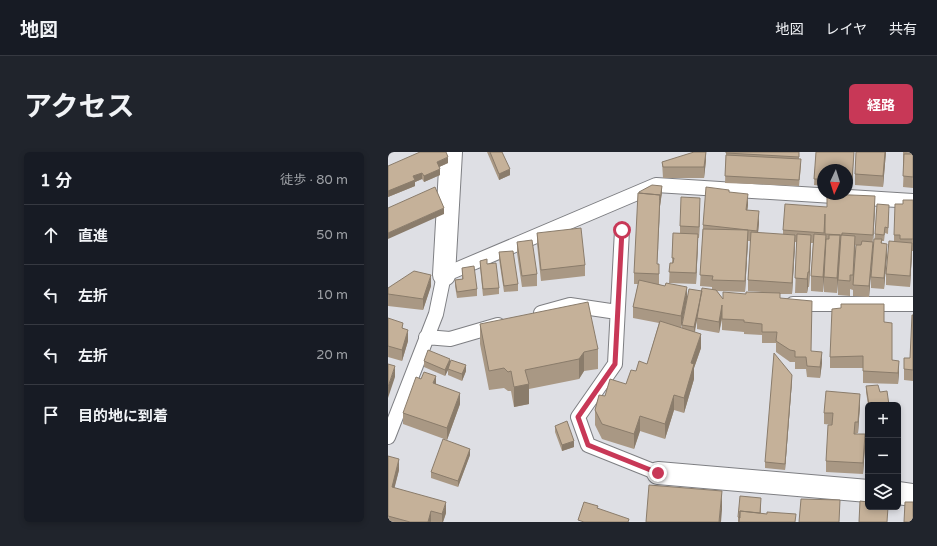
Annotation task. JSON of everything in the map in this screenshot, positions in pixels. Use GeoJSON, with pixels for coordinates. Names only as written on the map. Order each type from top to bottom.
{"type":"FeatureCollection","features":[{"type":"Feature","properties":{"kind":"street"},"geometry":{"type":"LineString","coordinates":[[444,275],[451,152]]}},
{"type":"Feature","properties":{"kind":"street"},"geometry":{"type":"LineString","coordinates":[[658,473],[865,491]]}},
{"type":"Feature","properties":{"kind":"street"},"geometry":{"type":"LineString","coordinates":[[901,493],[913,494]]}},
{"type":"Feature","properties":{"kind":"lane"},"geometry":{"type":"LineString","coordinates":[[388,438],[436,314],[444,275],[656,185],[913,201]]}},
{"type":"Feature","properties":{"kind":"lane"},"geometry":{"type":"LineString","coordinates":[[622,230],[615,364],[578,417],[588,445],[658,473]]}},
{"type":"Feature","properties":{"kind":"lane"},"geometry":{"type":"LineString","coordinates":[[787,304],[913,304]]}},
{"type":"Feature","properties":{"kind":"lane"},"geometry":{"type":"LineString","coordinates":[[525,318],[570,305],[617,312]]}},
{"type":"Feature","properties":{"kind":"lane"},"geometry":{"type":"LineString","coordinates":[[426,338],[450,339],[510,322]]}},
{"type":"Feature","properties":{"kind":"building"},"geometry":{"type":"Polygon","coordinates":[[[420,152],[446,152],[448,157],[437,162],[440,169],[424,176],[422,173],[413,176],[415,180],[388,191],[388,166],[420,152]]]}},
{"type":"Feature","properties":{"kind":"building"},"geometry":{"type":"Polygon","coordinates":[[[490,152],[502,152],[510,169],[499,174],[490,152]]]}},
{"type":"Feature","properties":{"kind":"building"},"geometry":{"type":"Polygon","coordinates":[[[694,152],[706,152],[704,167],[663,167],[662,162],[694,152]]]}},
{"type":"Feature","properties":{"kind":"building"},"geometry":{"type":"Polygon","coordinates":[[[799,152],[799,157],[726,153],[799,152]]]}},
{"type":"Feature","properties":{"kind":"building"},"geometry":{"type":"Polygon","coordinates":[[[816,152],[854,152],[853,166],[853,164],[817,164],[817,179],[814,179],[816,152]]]}},
{"type":"Feature","properties":{"kind":"building"},"geometry":{"type":"Polygon","coordinates":[[[856,152],[885,152],[883,176],[855,174],[856,152]]]}},
{"type":"Feature","properties":{"kind":"building"},"geometry":{"type":"Polygon","coordinates":[[[904,154],[913,154],[913,177],[903,176],[904,154]]]}},
{"type":"Feature","properties":{"kind":"building"},"geometry":{"type":"Polygon","coordinates":[[[726,155],[801,159],[799,180],[725,176],[726,155]]]}},
{"type":"Feature","properties":{"kind":"building"},"geometry":{"type":"Polygon","coordinates":[[[652,185],[662,186],[660,200],[660,195],[639,193],[652,185]]]}},
{"type":"Feature","properties":{"kind":"building"},"geometry":{"type":"Polygon","coordinates":[[[435,187],[444,208],[388,233],[388,208],[435,187]]]}},
{"type":"Feature","properties":{"kind":"building"},"geometry":{"type":"Polygon","coordinates":[[[706,187],[748,194],[746,210],[759,211],[757,231],[703,225],[706,187]]]}},
{"type":"Feature","properties":{"kind":"building"},"geometry":{"type":"Polygon","coordinates":[[[638,193],[660,195],[657,264],[659,264],[659,274],[634,273],[638,193]]]}},
{"type":"Feature","properties":{"kind":"building"},"geometry":{"type":"Polygon","coordinates":[[[853,195],[875,196],[873,235],[842,233],[842,235],[825,234],[825,214],[824,233],[783,230],[785,204],[827,207],[827,200],[853,200],[853,195]]]}},
{"type":"Feature","properties":{"kind":"building"},"geometry":{"type":"Polygon","coordinates":[[[681,197],[700,198],[699,227],[680,226],[681,197]]]}},
{"type":"Feature","properties":{"kind":"building"},"geometry":{"type":"Polygon","coordinates":[[[903,200],[913,200],[913,239],[900,239],[900,235],[894,235],[895,204],[903,204],[903,200]]]}},
{"type":"Feature","properties":{"kind":"building"},"geometry":{"type":"Polygon","coordinates":[[[877,204],[889,205],[888,228],[885,227],[884,235],[875,234],[877,204]]]}},
{"type":"Feature","properties":{"kind":"building"},"geometry":{"type":"Polygon","coordinates":[[[581,228],[585,265],[541,270],[537,233],[581,228]]]}},
{"type":"Feature","properties":{"kind":"building"},"geometry":{"type":"Polygon","coordinates":[[[703,229],[748,230],[745,281],[712,280],[713,276],[700,275],[703,229]]]}},
{"type":"Feature","properties":{"kind":"building"},"geometry":{"type":"Polygon","coordinates":[[[751,232],[795,235],[792,283],[748,280],[751,232]]]}},
{"type":"Feature","properties":{"kind":"building"},"geometry":{"type":"Polygon","coordinates":[[[673,233],[698,234],[696,273],[669,272],[670,263],[673,263],[674,258],[672,258],[673,233]]]}},
{"type":"Feature","properties":{"kind":"building"},"geometry":{"type":"Polygon","coordinates":[[[797,234],[811,235],[809,272],[807,279],[795,278],[797,234]]]}},
{"type":"Feature","properties":{"kind":"building"},"geometry":{"type":"Polygon","coordinates":[[[814,234],[826,235],[823,277],[811,276],[814,234]]]}},
{"type":"Feature","properties":{"kind":"building"},"geometry":{"type":"Polygon","coordinates":[[[829,235],[840,235],[837,278],[824,277],[826,239],[829,239],[829,235]]]}},
{"type":"Feature","properties":{"kind":"building"},"geometry":{"type":"Polygon","coordinates":[[[841,235],[855,236],[853,275],[850,275],[850,281],[838,280],[841,235]]]}},
{"type":"Feature","properties":{"kind":"building"},"geometry":{"type":"Polygon","coordinates":[[[874,239],[882,239],[881,243],[887,244],[884,278],[871,277],[874,239]]]}},
{"type":"Feature","properties":{"kind":"building"},"geometry":{"type":"Polygon","coordinates":[[[532,240],[537,274],[522,276],[517,242],[532,240]]]}},
{"type":"Feature","properties":{"kind":"building"},"geometry":{"type":"Polygon","coordinates":[[[862,241],[873,242],[869,286],[853,285],[856,245],[861,245],[862,241]]]}},
{"type":"Feature","properties":{"kind":"building"},"geometry":{"type":"Polygon","coordinates":[[[889,241],[912,243],[910,276],[886,274],[889,241]]]}},
{"type":"Feature","properties":{"kind":"building"},"geometry":{"type":"Polygon","coordinates":[[[513,251],[518,284],[504,286],[499,252],[513,251]]]}},
{"type":"Feature","properties":{"kind":"building"},"geometry":{"type":"Polygon","coordinates":[[[487,259],[487,264],[496,263],[499,288],[483,289],[480,261],[487,259]]]}},
{"type":"Feature","properties":{"kind":"building"},"geometry":{"type":"Polygon","coordinates":[[[474,266],[477,289],[457,292],[455,280],[463,279],[462,268],[474,266]]]}},
{"type":"Feature","properties":{"kind":"building"},"geometry":{"type":"Polygon","coordinates":[[[414,271],[431,275],[423,299],[388,294],[388,288],[414,271]]]}},
{"type":"Feature","properties":{"kind":"building"},"geometry":{"type":"Polygon","coordinates":[[[639,280],[665,286],[666,283],[687,287],[681,316],[633,307],[639,280]]]}},
{"type":"Feature","properties":{"kind":"building"},"geometry":{"type":"Polygon","coordinates":[[[702,288],[716,290],[723,299],[723,292],[746,294],[746,292],[780,293],[780,298],[812,301],[811,351],[822,352],[820,367],[807,366],[806,357],[795,357],[795,351],[790,350],[776,341],[777,332],[762,332],[762,324],[744,322],[744,320],[722,319],[722,305],[719,322],[697,318],[702,288]]]}},
{"type":"Feature","properties":{"kind":"building"},"geometry":{"type":"Polygon","coordinates":[[[689,289],[702,291],[694,327],[682,325],[689,289]]]}},
{"type":"Feature","properties":{"kind":"building"},"geometry":{"type":"Polygon","coordinates":[[[588,302],[598,349],[584,352],[579,359],[525,370],[529,384],[514,387],[511,371],[508,372],[504,368],[489,371],[480,324],[588,302]]]}},
{"type":"Feature","properties":{"kind":"building"},"geometry":{"type":"Polygon","coordinates":[[[841,304],[884,304],[884,322],[892,323],[892,360],[899,361],[898,373],[863,371],[863,356],[830,357],[832,309],[841,308],[841,304]]]}},
{"type":"Feature","properties":{"kind":"building"},"geometry":{"type":"Polygon","coordinates":[[[912,315],[913,370],[904,369],[904,358],[910,358],[912,315]]]}},
{"type":"Feature","properties":{"kind":"building"},"geometry":{"type":"Polygon","coordinates":[[[388,318],[403,323],[402,328],[408,330],[402,350],[388,346],[388,318]]]}},
{"type":"Feature","properties":{"kind":"building"},"geometry":{"type":"Polygon","coordinates":[[[660,321],[701,334],[691,363],[694,364],[684,398],[674,395],[665,424],[640,416],[634,434],[602,424],[595,410],[599,395],[605,396],[610,379],[626,384],[631,370],[636,371],[639,361],[647,364],[660,321]]]}},
{"type":"Feature","properties":{"kind":"building"},"geometry":{"type":"Polygon","coordinates":[[[428,350],[450,359],[445,370],[424,361],[428,350]]]}},
{"type":"Feature","properties":{"kind":"building"},"geometry":{"type":"Polygon","coordinates":[[[774,353],[792,375],[785,464],[765,462],[774,353]]]}},
{"type":"Feature","properties":{"kind":"building"},"geometry":{"type":"Polygon","coordinates":[[[451,360],[466,365],[462,374],[448,369],[451,360]]]}},
{"type":"Feature","properties":{"kind":"building"},"geometry":{"type":"Polygon","coordinates":[[[388,364],[395,366],[388,387],[388,364]]]}},
{"type":"Feature","properties":{"kind":"building"},"geometry":{"type":"Polygon","coordinates":[[[424,372],[436,376],[433,383],[460,393],[447,428],[403,413],[416,377],[421,379],[424,372]]]}},
{"type":"Feature","properties":{"kind":"building"},"geometry":{"type":"Polygon","coordinates":[[[878,385],[880,392],[887,391],[889,402],[869,402],[866,386],[878,385]]]}},
{"type":"Feature","properties":{"kind":"building"},"geometry":{"type":"Polygon","coordinates":[[[826,391],[860,394],[858,422],[855,422],[854,434],[865,434],[863,463],[826,461],[828,425],[832,425],[833,413],[824,413],[826,391]]]}},
{"type":"Feature","properties":{"kind":"building"},"geometry":{"type":"Polygon","coordinates":[[[567,421],[574,441],[562,445],[555,426],[567,421]]]}},
{"type":"Feature","properties":{"kind":"building"},"geometry":{"type":"Polygon","coordinates":[[[443,439],[470,449],[458,481],[431,472],[443,439]]]}},
{"type":"Feature","properties":{"kind":"building"},"geometry":{"type":"Polygon","coordinates":[[[388,456],[399,459],[392,487],[446,502],[442,514],[431,511],[428,522],[410,522],[388,516],[388,456]]]}},
{"type":"Feature","properties":{"kind":"building"},"geometry":{"type":"Polygon","coordinates":[[[649,485],[722,491],[719,522],[646,522],[649,485]]]}},
{"type":"Feature","properties":{"kind":"building"},"geometry":{"type":"Polygon","coordinates":[[[740,496],[761,498],[760,513],[740,511],[740,518],[738,517],[740,496]]]}},
{"type":"Feature","properties":{"kind":"building"},"geometry":{"type":"Polygon","coordinates":[[[801,499],[840,500],[839,522],[799,522],[801,499]]]}},
{"type":"Feature","properties":{"kind":"building"},"geometry":{"type":"Polygon","coordinates":[[[860,501],[865,502],[865,510],[888,510],[887,522],[859,522],[860,501]]]}},
{"type":"Feature","properties":{"kind":"building"},"geometry":{"type":"Polygon","coordinates":[[[584,502],[598,506],[597,508],[629,519],[628,522],[584,522],[578,520],[584,502]]]}},
{"type":"Feature","properties":{"kind":"building"},"geometry":{"type":"Polygon","coordinates":[[[905,502],[913,502],[913,522],[904,522],[905,502]]]}},
{"type":"Feature","properties":{"kind":"building"},"geometry":{"type":"Polygon","coordinates":[[[740,511],[767,514],[767,512],[796,514],[795,522],[739,522],[740,511]]]}},
{"type":"Feature","properties":{"kind":"route"},"geometry":{"type":"LineString","coordinates":[[622,230],[615,364],[578,417],[588,445],[658,473]]}}]}
